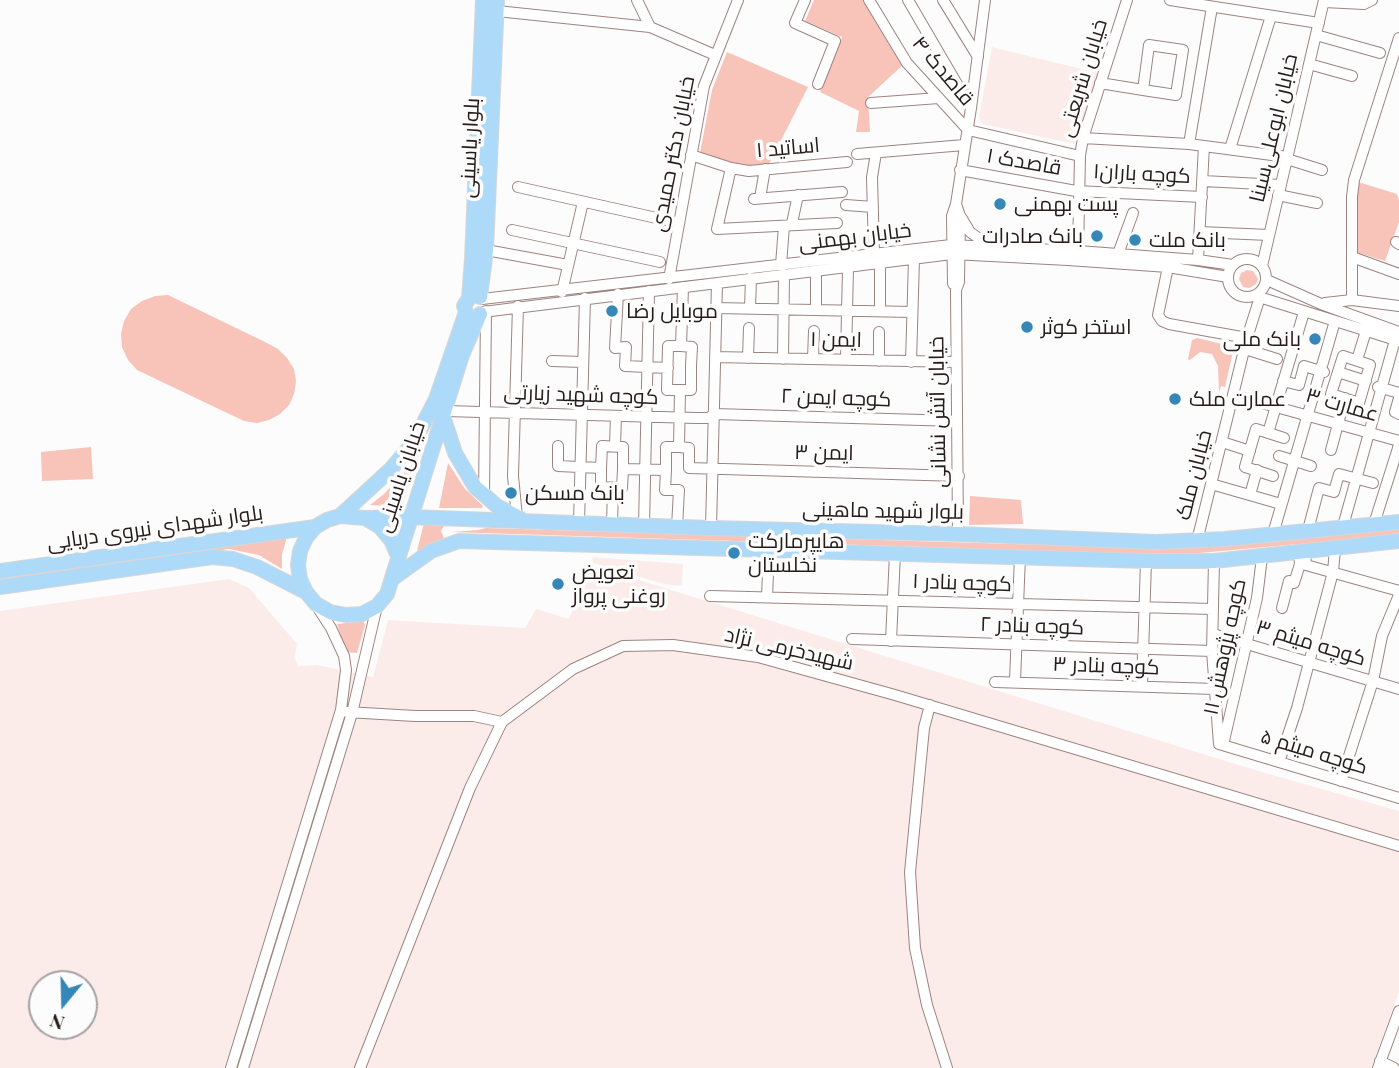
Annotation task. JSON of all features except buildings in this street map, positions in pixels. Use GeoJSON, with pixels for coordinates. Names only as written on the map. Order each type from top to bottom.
{"type":"FeatureCollection","features":[{"type":"Feature","properties":{"kind":"main road","name":"بلوار یاسینی"},"geometry":{"type":"LineString","coordinates":[[340,516],[391,469],[414,442],[478,306],[472,259],[483,0]]}},
{"type":"Feature","properties":{"kind":"main road","name":"بلوار یاسینی"},"geometry":{"type":"LineString","coordinates":[[444,414],[478,306],[486,250],[497,5]]}},
{"type":"Feature","properties":{"kind":"main road"},"geometry":{"type":"LineString","coordinates":[[444,414],[455,453],[475,487],[497,506],[521,519]]}},
{"type":"Feature","properties":{"kind":"main road","name":"خیابان یاسینی"},"geometry":{"type":"LineString","coordinates":[[398,556],[444,414]]}},
{"type":"Feature","properties":{"kind":"main road"},"geometry":{"type":"LineString","coordinates":[[340,516],[365,518],[380,527],[391,540],[398,556],[387,594],[377,606],[362,614],[330,612],[316,604],[306,592],[300,579],[300,551],[315,527],[327,520],[340,516]]}},
{"type":"Feature","properties":{"kind":"main road","name":"بلوار شهید ماهینی"},"geometry":{"type":"LineString","coordinates":[[365,518],[521,519],[644,526],[1156,542],[1197,541],[1399,522]]}},
{"type":"Feature","properties":{"kind":"main road"},"geometry":{"type":"LineString","coordinates":[[459,541],[447,534],[446,529],[478,526],[489,520]]}},
{"type":"Feature","properties":{"kind":"main road","name":"بلوار شهدای نیروی دریایی"},"geometry":{"type":"LineString","coordinates":[[0,571],[315,527]]}},
{"type":"Feature","properties":{"kind":"main road","name":"بلوار شهید ماهینی"},"geometry":{"type":"LineString","coordinates":[[392,579],[431,551],[459,541],[1146,561],[1214,561],[1262,557],[1302,559],[1335,549],[1399,541]]}},
{"type":"Feature","properties":{"kind":"main road","name":"بلوار شهدای نیروی دریایی"},"geometry":{"type":"LineString","coordinates":[[0,587],[212,557],[233,559],[257,567],[306,592]]}},
{"type":"Feature","properties":{"kind":"street"},"geometry":{"type":"LineString","coordinates":[[637,0],[650,27]]}},
{"type":"Feature","properties":{"kind":"street","name":"خیابان دکتر حمیدی"},"geometry":{"type":"LineString","coordinates":[[669,279],[704,86],[738,0]]}},
{"type":"Feature","properties":{"kind":"street"},"geometry":{"type":"LineString","coordinates":[[805,0],[796,23],[835,41],[818,83]]}},
{"type":"Feature","properties":{"kind":"street","name":"قاصدک ۴"},"geometry":{"type":"LineString","coordinates":[[869,0],[907,63],[968,130]]}},
{"type":"Feature","properties":{"kind":"street"},"geometry":{"type":"LineString","coordinates":[[908,0],[971,108]]}},
{"type":"Feature","properties":{"kind":"street"},"geometry":{"type":"LineString","coordinates":[[943,0],[978,57]]}},
{"type":"Feature","properties":{"kind":"street"},"geometry":{"type":"LineString","coordinates":[[956,250],[952,216],[968,130],[985,0]]}},
{"type":"Feature","properties":{"kind":"street","name":"خیابان شریعتی"},"geometry":{"type":"LineString","coordinates":[[1078,251],[1080,156],[1083,138],[1127,0]]}},
{"type":"Feature","properties":{"kind":"street"},"geometry":{"type":"LineString","coordinates":[[1170,0],[1212,7],[1226,5],[1271,16],[1318,29],[1380,53]]}},
{"type":"Feature","properties":{"kind":"street"},"geometry":{"type":"LineString","coordinates":[[1324,1],[1364,4],[1372,0]]}},
{"type":"Feature","properties":{"kind":"street","name":"خیابان ابوعلی‌سینا"},"geometry":{"type":"LineString","coordinates":[[1262,266],[1324,1]]}},
{"type":"Feature","properties":{"kind":"street"},"geometry":{"type":"LineString","coordinates":[[497,5],[650,27],[715,55]]}},
{"type":"Feature","properties":{"kind":"street"},"geometry":{"type":"LineString","coordinates":[[1189,144],[1212,7]]}},
{"type":"Feature","properties":{"kind":"street"},"geometry":{"type":"LineString","coordinates":[[1230,149],[1271,16]]}},
{"type":"Feature","properties":{"kind":"street"},"geometry":{"type":"LineString","coordinates":[[1352,300],[1354,180],[1399,38]]}},
{"type":"Feature","properties":{"kind":"street"},"geometry":{"type":"LineString","coordinates":[[1100,83],[1143,90],[1176,95],[1183,50],[1149,45],[1143,90]]}},
{"type":"Feature","properties":{"kind":"street"},"geometry":{"type":"LineString","coordinates":[[1310,64],[1352,76]]}},
{"type":"Feature","properties":{"kind":"street"},"geometry":{"type":"LineString","coordinates":[[1179,75],[1199,78]]}},
{"type":"Feature","properties":{"kind":"street"},"geometry":{"type":"LineString","coordinates":[[871,103],[939,98]]}},
{"type":"Feature","properties":{"kind":"street"},"geometry":{"type":"LineString","coordinates":[[968,130],[1080,156]]}},
{"type":"Feature","properties":{"kind":"street"},"geometry":{"type":"LineString","coordinates":[[1083,138],[1230,149],[1287,158],[1322,170]]}},
{"type":"Feature","properties":{"kind":"street"},"geometry":{"type":"LineString","coordinates":[[857,154],[964,145]]}},
{"type":"Feature","properties":{"kind":"street"},"geometry":{"type":"LineString","coordinates":[[1198,260],[1204,146]]}},
{"type":"Feature","properties":{"kind":"street"},"geometry":{"type":"LineString","coordinates":[[876,153],[873,207],[880,311]]}},
{"type":"Feature","properties":{"kind":"street","name":"اساتید ۱"},"geometry":{"type":"LineString","coordinates":[[691,155],[749,171],[847,162]]}},
{"type":"Feature","properties":{"kind":"street"},"geometry":{"type":"LineString","coordinates":[[731,168],[718,229],[837,223]]}},
{"type":"Feature","properties":{"kind":"street"},"geometry":{"type":"LineString","coordinates":[[765,169],[757,198],[842,192]]}},
{"type":"Feature","properties":{"kind":"street","name":"قاصدک ۱"},"geometry":{"type":"LineString","coordinates":[[960,170],[1081,190]]}},
{"type":"Feature","properties":{"kind":"street"},"geometry":{"type":"LineString","coordinates":[[1203,181],[1279,190],[1317,203]]}},
{"type":"Feature","properties":{"kind":"street"},"geometry":{"type":"LineString","coordinates":[[518,187],[670,222]]}},
{"type":"Feature","properties":{"kind":"street","name":"کوچه باران۱"},"geometry":{"type":"LineString","coordinates":[[1081,190],[1202,197]]}},
{"type":"Feature","properties":{"kind":"street"},"geometry":{"type":"LineString","coordinates":[[783,359],[783,270],[788,225],[798,195]]}},
{"type":"Feature","properties":{"kind":"street"},"geometry":{"type":"LineString","coordinates":[[562,292],[583,202]]}},
{"type":"Feature","properties":{"kind":"street"},"geometry":{"type":"LineString","coordinates":[[956,204],[970,232],[991,246]]}},
{"type":"Feature","properties":{"kind":"street"},"geometry":{"type":"LineString","coordinates":[[846,205],[873,207]]}},
{"type":"Feature","properties":{"kind":"street"},"geometry":{"type":"LineString","coordinates":[[1118,254],[1133,213]]}},
{"type":"Feature","properties":{"kind":"street"},"geometry":{"type":"LineString","coordinates":[[956,250],[960,216]]}},
{"type":"Feature","properties":{"kind":"street"},"geometry":{"type":"LineString","coordinates":[[512,230],[660,262]]}},
{"type":"Feature","properties":{"kind":"street"},"geometry":{"type":"LineString","coordinates":[[1200,232],[1269,235]]}},
{"type":"Feature","properties":{"kind":"street","name":"خیابان بهمنی"},"geometry":{"type":"LineString","coordinates":[[478,306],[562,292],[669,279],[783,270],[991,246],[1198,260],[1233,265]]}},
{"type":"Feature","properties":{"kind":"street"},"geometry":{"type":"LineString","coordinates":[[486,250],[568,265]]}},
{"type":"Feature","properties":{"kind":"street","name":"خیابان بهمنی"},"geometry":{"type":"LineString","coordinates":[[478,306],[518,306],[649,291],[751,278],[783,270],[816,271],[848,267],[877,258],[914,259],[956,250],[1168,267],[1228,277]]}},
{"type":"Feature","properties":{"kind":"street","name":"خیابان آتش نشانی"},"geometry":{"type":"LineString","coordinates":[[956,250],[959,282],[956,290],[958,534]]}},
{"type":"Feature","properties":{"kind":"street"},"geometry":{"type":"LineString","coordinates":[[1352,257],[1399,274]]}},
{"type":"Feature","properties":{"kind":"street"},"geometry":{"type":"LineString","coordinates":[[911,362],[914,259]]}},
{"type":"Feature","properties":{"kind":"street"},"geometry":{"type":"LineString","coordinates":[[1258,297],[1267,280],[1262,266],[1248,259],[1233,265],[1228,277],[1231,288],[1239,296],[1258,297],[1366,331],[1398,338]]}},
{"type":"Feature","properties":{"kind":"street"},"geometry":{"type":"LineString","coordinates":[[846,359],[848,267]]}},
{"type":"Feature","properties":{"kind":"street"},"geometry":{"type":"LineString","coordinates":[[1168,267],[1158,315],[1162,321],[1246,344],[1277,359]]}},
{"type":"Feature","properties":{"kind":"street"},"geometry":{"type":"LineString","coordinates":[[816,271],[816,310]]}},
{"type":"Feature","properties":{"kind":"street"},"geometry":{"type":"LineString","coordinates":[[750,308],[751,278]]}},
{"type":"Feature","properties":{"kind":"street"},"geometry":{"type":"LineString","coordinates":[[1267,280],[1398,338]]}},
{"type":"Feature","properties":{"kind":"street"},"geometry":{"type":"LineString","coordinates":[[710,528],[717,283]]}},
{"type":"Feature","properties":{"kind":"street"},"geometry":{"type":"LineString","coordinates":[[681,346],[683,287]]}},
{"type":"Feature","properties":{"kind":"street"},"geometry":{"type":"LineString","coordinates":[[644,526],[649,291]]}},
{"type":"Feature","properties":{"kind":"street"},"geometry":{"type":"LineString","coordinates":[[618,294],[615,348],[626,347],[625,366],[668,368]]}},
{"type":"Feature","properties":{"kind":"street","name":"خیابان ملک"},"geometry":{"type":"LineString","coordinates":[[1197,541],[1258,297]]}},
{"type":"Feature","properties":{"kind":"street"},"geometry":{"type":"LineString","coordinates":[[579,523],[585,298]]}},
{"type":"Feature","properties":{"kind":"street"},"geometry":{"type":"LineString","coordinates":[[1321,304],[1352,300],[1399,306]]}},
{"type":"Feature","properties":{"kind":"street"},"geometry":{"type":"LineString","coordinates":[[478,306],[486,412],[484,495]]}},
{"type":"Feature","properties":{"kind":"street"},"geometry":{"type":"LineString","coordinates":[[518,306],[513,476],[521,519]]}},
{"type":"Feature","properties":{"kind":"street"},"geometry":{"type":"LineString","coordinates":[[716,308],[912,312]]}},
{"type":"Feature","properties":{"kind":"street"},"geometry":{"type":"LineString","coordinates":[[1268,433],[1304,312]]}},
{"type":"Feature","properties":{"kind":"street"},"geometry":{"type":"LineString","coordinates":[[1273,534],[1335,321]]}},
{"type":"Feature","properties":{"kind":"street"},"geometry":{"type":"LineString","coordinates":[[748,358],[749,328]]}},
{"type":"Feature","properties":{"kind":"street"},"geometry":{"type":"LineString","coordinates":[[813,359],[814,331]]}},
{"type":"Feature","properties":{"kind":"street"},"geometry":{"type":"LineString","coordinates":[[1357,360],[1366,331]]}},
{"type":"Feature","properties":{"kind":"street"},"geometry":{"type":"LineString","coordinates":[[879,332],[879,361]]}},
{"type":"Feature","properties":{"kind":"street"},"geometry":{"type":"LineString","coordinates":[[1343,526],[1398,338]]}},
{"type":"Feature","properties":{"kind":"street"},"geometry":{"type":"LineString","coordinates":[[668,346],[692,346],[691,366],[691,390],[667,390],[668,346]]}},
{"type":"Feature","properties":{"kind":"street"},"geometry":{"type":"LineString","coordinates":[[1343,355],[1357,360],[1370,365],[1359,403],[1331,394],[1343,355]]}},
{"type":"Feature","properties":{"kind":"street","name":"ایمن ۱"},"geometry":{"type":"LineString","coordinates":[[691,366],[748,358],[956,362]]}},
{"type":"Feature","properties":{"kind":"street"},"geometry":{"type":"LineString","coordinates":[[552,361],[583,362]]}},
{"type":"Feature","properties":{"kind":"street"},"geometry":{"type":"LineString","coordinates":[[1283,381],[1298,385],[1304,366],[1337,374],[1399,396],[1395,412],[1399,414]]}},
{"type":"Feature","properties":{"kind":"street"},"geometry":{"type":"LineString","coordinates":[[677,527],[679,491],[665,490],[666,447],[679,447],[680,390]]}},
{"type":"Feature","properties":{"kind":"street","name":"عمارت ۳"},"geometry":{"type":"LineString","coordinates":[[1233,395],[1399,443]]}},
{"type":"Feature","properties":{"kind":"street"},"geometry":{"type":"LineString","coordinates":[[1331,450],[1345,398]]}},
{"type":"Feature","properties":{"kind":"street","name":"کوچه شهید زیارتی"},"geometry":{"type":"LineString","coordinates":[[444,414],[486,412],[709,418],[714,414]]}},
{"type":"Feature","properties":{"kind":"street","name":"کوچه ایمن ۲"},"geometry":{"type":"LineString","coordinates":[[714,414],[957,421]]}},
{"type":"Feature","properties":{"kind":"street"},"geometry":{"type":"LineString","coordinates":[[616,416],[623,469],[622,488],[601,487],[602,446],[619,446]]}},
{"type":"Feature","properties":{"kind":"street"},"geometry":{"type":"LineString","coordinates":[[1273,475],[1245,467],[1256,429],[1284,438]]}},
{"type":"Feature","properties":{"kind":"street"},"geometry":{"type":"LineString","coordinates":[[1222,442],[1250,451]]}},
{"type":"Feature","properties":{"kind":"street"},"geometry":{"type":"LineString","coordinates":[[1374,524],[1399,443]]}},
{"type":"Feature","properties":{"kind":"street"},"geometry":{"type":"LineString","coordinates":[[558,446],[558,466],[601,468]]}},
{"type":"Feature","properties":{"kind":"street","name":"ایمن ۳"},"geometry":{"type":"LineString","coordinates":[[679,447],[689,447],[689,468],[958,476]]}},
{"type":"Feature","properties":{"kind":"street"},"geometry":{"type":"LineString","coordinates":[[1279,456],[1311,466]]}},
{"type":"Feature","properties":{"kind":"street"},"geometry":{"type":"LineString","coordinates":[[623,469],[666,470]]}},
{"type":"Feature","properties":{"kind":"street"},"geometry":{"type":"LineString","coordinates":[[1250,495],[1257,470]]}},
{"type":"Feature","properties":{"kind":"street"},"geometry":{"type":"LineString","coordinates":[[1308,530],[1319,488],[1334,492],[1339,474],[1373,483]]}},
{"type":"Feature","properties":{"kind":"street"},"geometry":{"type":"LineString","coordinates":[[1211,484],[1281,504]]}},
{"type":"Feature","properties":{"kind":"street"},"geometry":{"type":"LineString","coordinates":[[612,524],[613,488]]}},
{"type":"Feature","properties":{"kind":"street"},"geometry":{"type":"LineString","coordinates":[[1279,762],[1297,708],[1333,572],[1335,549]]}},
{"type":"Feature","properties":{"kind":"street"},"geometry":{"type":"LineString","coordinates":[[767,597],[769,550]]}},
{"type":"Feature","properties":{"kind":"street"},"geometry":{"type":"LineString","coordinates":[[891,641],[895,553]]}},
{"type":"Feature","properties":{"kind":"street"},"geometry":{"type":"LineString","coordinates":[[1015,681],[1020,556]]}},
{"type":"Feature","properties":{"kind":"street","name":"کوچه پژوهش ۱۱"},"geometry":{"type":"LineString","coordinates":[[1221,744],[1257,598],[1262,557]]}},
{"type":"Feature","properties":{"kind":"street"},"geometry":{"type":"LineString","coordinates":[[1282,608],[1289,581],[1294,583],[1302,559],[1399,593],[1382,636],[1373,681],[1341,781]]}},
{"type":"Feature","properties":{"kind":"street"},"geometry":{"type":"LineString","coordinates":[[1142,686],[1146,561]]}},
{"type":"Feature","properties":{"kind":"street"},"geometry":{"type":"LineString","coordinates":[[1214,561],[1212,651],[1221,744]]}},
{"type":"Feature","properties":{"kind":"street","name":"کوچه بنادر ۱"},"geometry":{"type":"LineString","coordinates":[[710,596],[1213,609]]}},
{"type":"Feature","properties":{"kind":"street"},"geometry":{"type":"LineString","coordinates":[[231,1068],[347,712],[344,656],[316,604]]}},
{"type":"Feature","properties":{"kind":"street"},"geometry":{"type":"LineString","coordinates":[[243,1068],[377,606]]}},
{"type":"Feature","properties":{"kind":"street","name":"کوچه میثم ۳"},"geometry":{"type":"LineString","coordinates":[[1213,634],[1399,689]]}},
{"type":"Feature","properties":{"kind":"street","name":"کوچه بنادر ۲"},"geometry":{"type":"LineString","coordinates":[[852,639],[1212,651]]}},
{"type":"Feature","properties":{"kind":"street","name":"شهیدخرمی نژاد"},"geometry":{"type":"LineString","coordinates":[[360,1068],[470,788],[502,722],[573,669],[623,646],[673,645],[758,657],[930,705],[1399,846]]}},
{"type":"Feature","properties":{"kind":"street","name":"کوچه بنادر ۳"},"geometry":{"type":"LineString","coordinates":[[995,682],[1215,690]]}},
{"type":"Feature","properties":{"kind":"street"},"geometry":{"type":"LineString","coordinates":[[930,705],[924,728],[910,872],[915,948],[927,1005],[947,1068]]}},
{"type":"Feature","properties":{"kind":"street"},"geometry":{"type":"LineString","coordinates":[[347,712],[474,716],[502,722]]}},
{"type":"Feature","properties":{"kind":"street","name":"کوچه میثم ۵"},"geometry":{"type":"LineString","coordinates":[[1221,744],[1399,798]]}},
{"type":"Feature","properties":{"kind":"street"},"geometry":{"type":"LineString","coordinates":[[1394,1068],[1379,1065],[1399,1012]]}},
{"type":"Feature","properties":{"kind":"shaded area"},"geometry":{"type":"Polygon","coordinates":[[[814,0],[864,0],[904,64],[868,97],[870,132],[856,132],[859,111],[820,92],[842,37],[805,21],[814,0]]]}},
{"type":"Feature","properties":{"kind":"shaded area"},"geometry":{"type":"Polygon","coordinates":[[[992,47],[1098,73],[1075,144],[983,124],[979,118],[992,47]]]}},
{"type":"Feature","properties":{"kind":"shaded area"},"geometry":{"type":"Polygon","coordinates":[[[727,52],[808,87],[769,164],[744,166],[700,153],[712,90],[727,52]]]}},
{"type":"Feature","properties":{"kind":"shaded area"},"geometry":{"type":"Polygon","coordinates":[[[1358,182],[1397,194],[1399,222],[1385,261],[1355,252],[1358,182]]]}},
{"type":"Feature","properties":{"kind":"shaded area"},"geometry":{"type":"Polygon","coordinates":[[[1253,271],[1258,279],[1256,284],[1249,288],[1243,287],[1239,279],[1241,273],[1253,271]]]}},
{"type":"Feature","properties":{"kind":"shaded area"},"geometry":{"type":"Polygon","coordinates":[[[168,295],[278,349],[294,369],[296,381],[289,405],[269,420],[257,423],[244,421],[137,370],[122,347],[124,321],[131,309],[142,301],[168,295]]]}},
{"type":"Feature","properties":{"kind":"shaded area"},"geometry":{"type":"Polygon","coordinates":[[[1197,338],[1234,347],[1225,387],[1221,386],[1219,393],[1218,366],[1212,354],[1200,352],[1188,359],[1192,340],[1197,338]]]}},
{"type":"Feature","properties":{"kind":"shaded area"},"geometry":{"type":"Polygon","coordinates":[[[91,447],[93,479],[42,481],[41,452],[91,447]]]}},
{"type":"Feature","properties":{"kind":"shaded area"},"geometry":{"type":"Polygon","coordinates":[[[416,460],[402,507],[370,505],[384,494],[416,460]]]}},
{"type":"Feature","properties":{"kind":"shaded area"},"geometry":{"type":"Polygon","coordinates":[[[448,463],[465,489],[482,508],[439,508],[448,463]]]}},
{"type":"Feature","properties":{"kind":"shaded area"},"geometry":{"type":"Polygon","coordinates":[[[970,496],[1021,500],[1023,524],[969,525],[970,496]]]}},
{"type":"Feature","properties":{"kind":"shaded area"},"geometry":{"type":"Polygon","coordinates":[[[424,523],[445,524],[441,531],[444,538],[417,551],[424,523]]]}},
{"type":"Feature","properties":{"kind":"shaded area"},"geometry":{"type":"Polygon","coordinates":[[[486,528],[1177,549],[1399,529],[1399,535],[1177,555],[450,532],[486,528]]]}},
{"type":"Feature","properties":{"kind":"shaded area"},"geometry":{"type":"Polygon","coordinates":[[[287,537],[282,554],[282,569],[259,555],[229,549],[0,580],[0,575],[287,537]]]}},
{"type":"Feature","properties":{"kind":"shaded area"},"geometry":{"type":"Polygon","coordinates":[[[592,557],[683,564],[682,586],[664,584],[593,563],[592,557]]]}},
{"type":"Feature","properties":{"kind":"shaded area"},"geometry":{"type":"Polygon","coordinates":[[[590,565],[1255,770],[1399,811],[1399,992],[1371,1068],[0,1068],[0,611],[229,579],[249,588],[297,644],[294,657],[298,666],[317,665],[373,677],[388,620],[525,628],[536,609],[569,619],[590,565]]]}},
{"type":"Feature","properties":{"kind":"shaded area"},"geometry":{"type":"Polygon","coordinates":[[[363,621],[365,625],[357,653],[346,652],[337,624],[363,621]]]}},
{"type":"Feature","properties":{"kind":"place","name":"پست بهمنی"},"geometry":{"type":"Point","coordinates":[1000,204]}},
{"type":"Feature","properties":{"kind":"place","name":"بانک صادرات"},"geometry":{"type":"Point","coordinates":[1097,236]}},
{"type":"Feature","properties":{"kind":"place","name":"بانک ملت"},"geometry":{"type":"Point","coordinates":[1135,240]}},
{"type":"Feature","properties":{"kind":"place","name":"موبایل رضا"},"geometry":{"type":"Point","coordinates":[612,311]}},
{"type":"Feature","properties":{"kind":"place","name":"استخر کوثر"},"geometry":{"type":"Point","coordinates":[1027,327]}},
{"type":"Feature","properties":{"kind":"place","name":"بانک ملی"},"geometry":{"type":"Point","coordinates":[1315,339]}},
{"type":"Feature","properties":{"kind":"place","name":"عمارت ملک"},"geometry":{"type":"Point","coordinates":[1175,399]}},
{"type":"Feature","properties":{"kind":"place","name":"بانک مسکن"},"geometry":{"type":"Point","coordinates":[511,493]}},
{"type":"Feature","properties":{"kind":"place","name":"هایپرمارکت نخلستان"},"geometry":{"type":"Point","coordinates":[734,553]}},
{"type":"Feature","properties":{"kind":"place","name":"تعویض روغنی پرواز"},"geometry":{"type":"Point","coordinates":[558,584]}}]}
